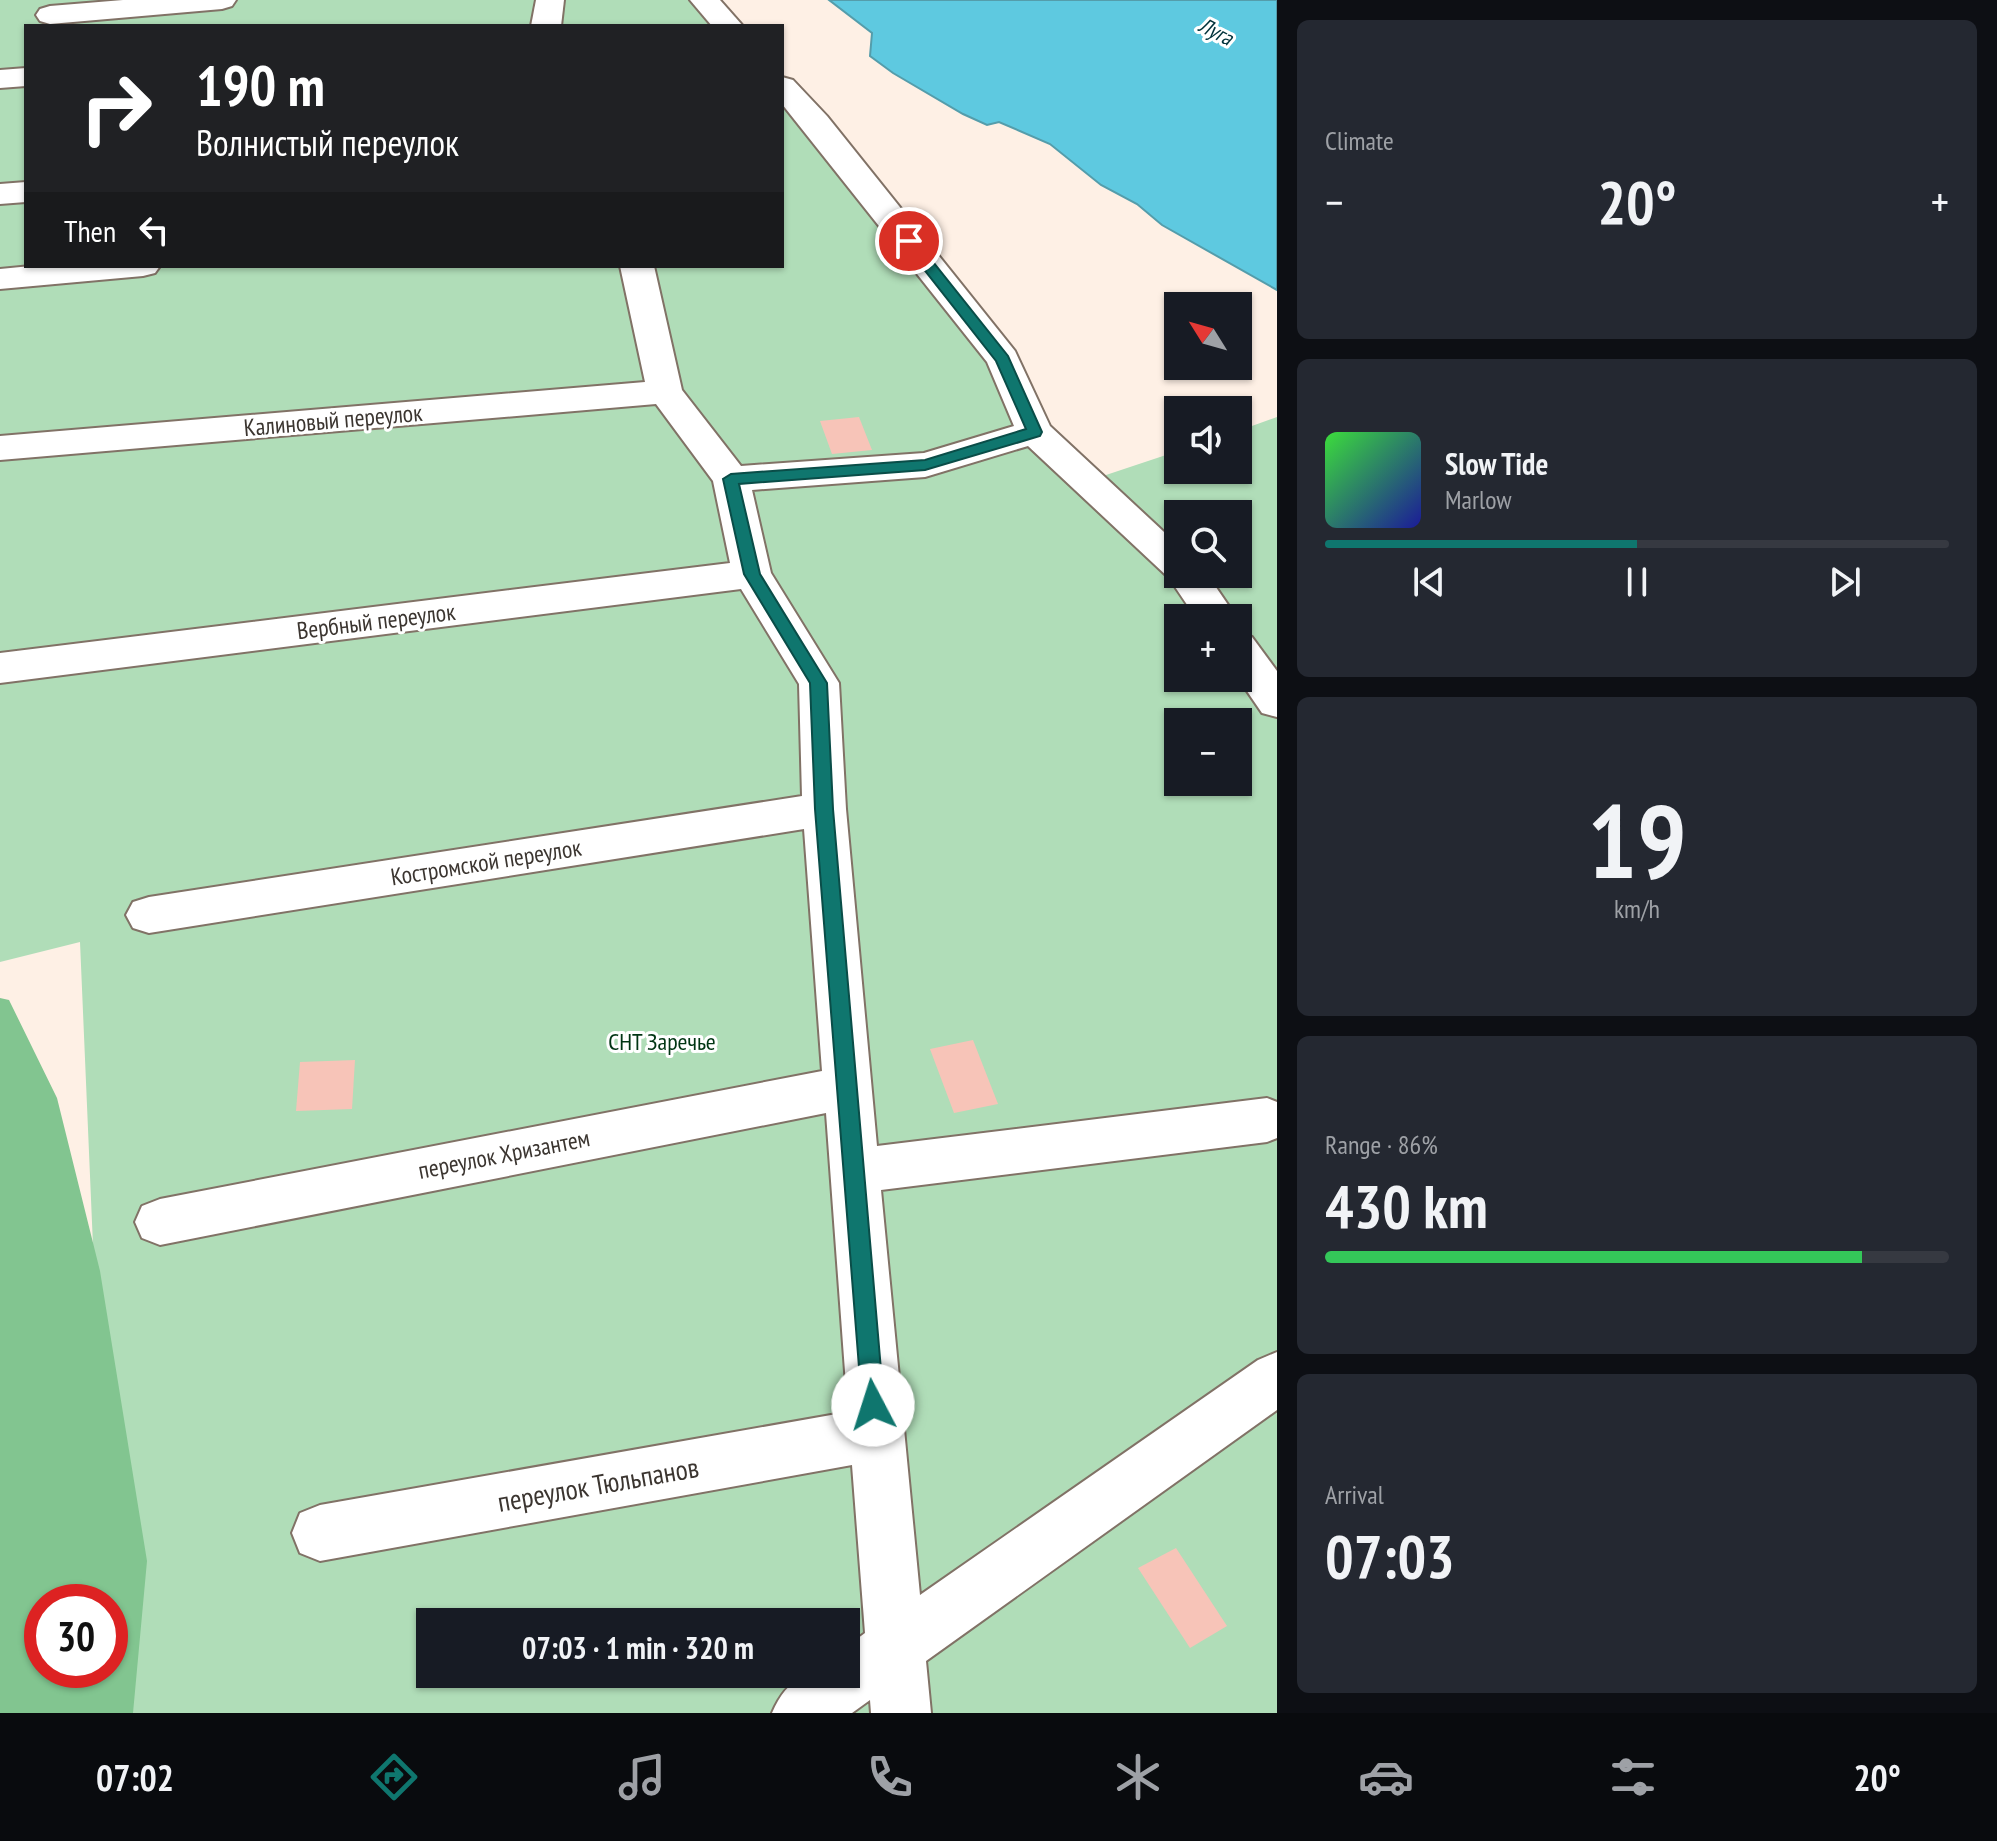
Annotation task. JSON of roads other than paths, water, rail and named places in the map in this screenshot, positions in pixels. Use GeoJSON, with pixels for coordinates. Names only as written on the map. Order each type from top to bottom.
{"type":"FeatureCollection","features":[{"type":"Feature","properties":{"kind":"street"},"geometry":{"type":"LineString","coordinates":[[50,15],[222,0]]}},
{"type":"Feature","properties":{"kind":"street"},"geometry":{"type":"LineString","coordinates":[[546,24],[550,0]]}},
{"type":"Feature","properties":{"kind":"street"},"geometry":{"type":"LineString","coordinates":[[704,0],[726,24]]}},
{"type":"Feature","properties":{"kind":"street"},"geometry":{"type":"LineString","coordinates":[[0,79],[24,77]]}},
{"type":"Feature","properties":{"kind":"street"},"geometry":{"type":"LineString","coordinates":[[784,88],[816,123],[1003,359],[1035,432],[1164,554]]}},
{"type":"Feature","properties":{"kind":"street"},"geometry":{"type":"LineString","coordinates":[[0,194],[24,192]]}},
{"type":"Feature","properties":{"kind":"street"},"geometry":{"type":"LineString","coordinates":[[0,279],[121,268]]}},
{"type":"Feature","properties":{"kind":"street"},"geometry":{"type":"LineString","coordinates":[[637,268],[665,392],[731,479],[752,574],[819,683],[824,809],[901,1713]]}},
{"type":"Feature","properties":{"kind":"street","name":"Калиновый переулок"},"geometry":{"type":"LineString","coordinates":[[0,448],[665,392]]}},
{"type":"Feature","properties":{"kind":"street"},"geometry":{"type":"LineString","coordinates":[[731,479],[925,465],[1035,432]]}},
{"type":"Feature","properties":{"kind":"street","name":"Вербный переулок"},"geometry":{"type":"LineString","coordinates":[[0,668],[752,574]]}},
{"type":"Feature","properties":{"kind":"street"},"geometry":{"type":"LineString","coordinates":[[1252,667],[1277,702]]}},
{"type":"Feature","properties":{"kind":"street","name":"Костромской переулок"},"geometry":{"type":"LineString","coordinates":[[149,915],[824,809]]}},
{"type":"Feature","properties":{"kind":"street","name":"переулок Хризантем"},"geometry":{"type":"LineString","coordinates":[[160,1222],[848,1087]]}},
{"type":"Feature","properties":{"kind":"street"},"geometry":{"type":"LineString","coordinates":[[855,1171],[1267,1120]]}},
{"type":"Feature","properties":{"kind":"street"},"geometry":{"type":"LineString","coordinates":[[802,1713],[1277,1378]]}},
{"type":"Feature","properties":{"kind":"street","name":"переулок Тюльпанов"},"geometry":{"type":"LineString","coordinates":[[320,1533],[875,1434]]}},
{"type":"Feature","properties":{"kind":"water","name":"Луга"},"geometry":{"type":"Polygon","coordinates":[[[829,0],[1277,0],[1277,290],[1162,225],[1137,204],[1101,185],[1050,144],[999,122],[987,125],[893,73],[870,56],[872,33],[829,0]]]}},
{"type":"Feature","properties":{"kind":"park label","name":"СНТ Заречье"},"geometry":{"type":"Point","coordinates":[662,1041]}}]}
